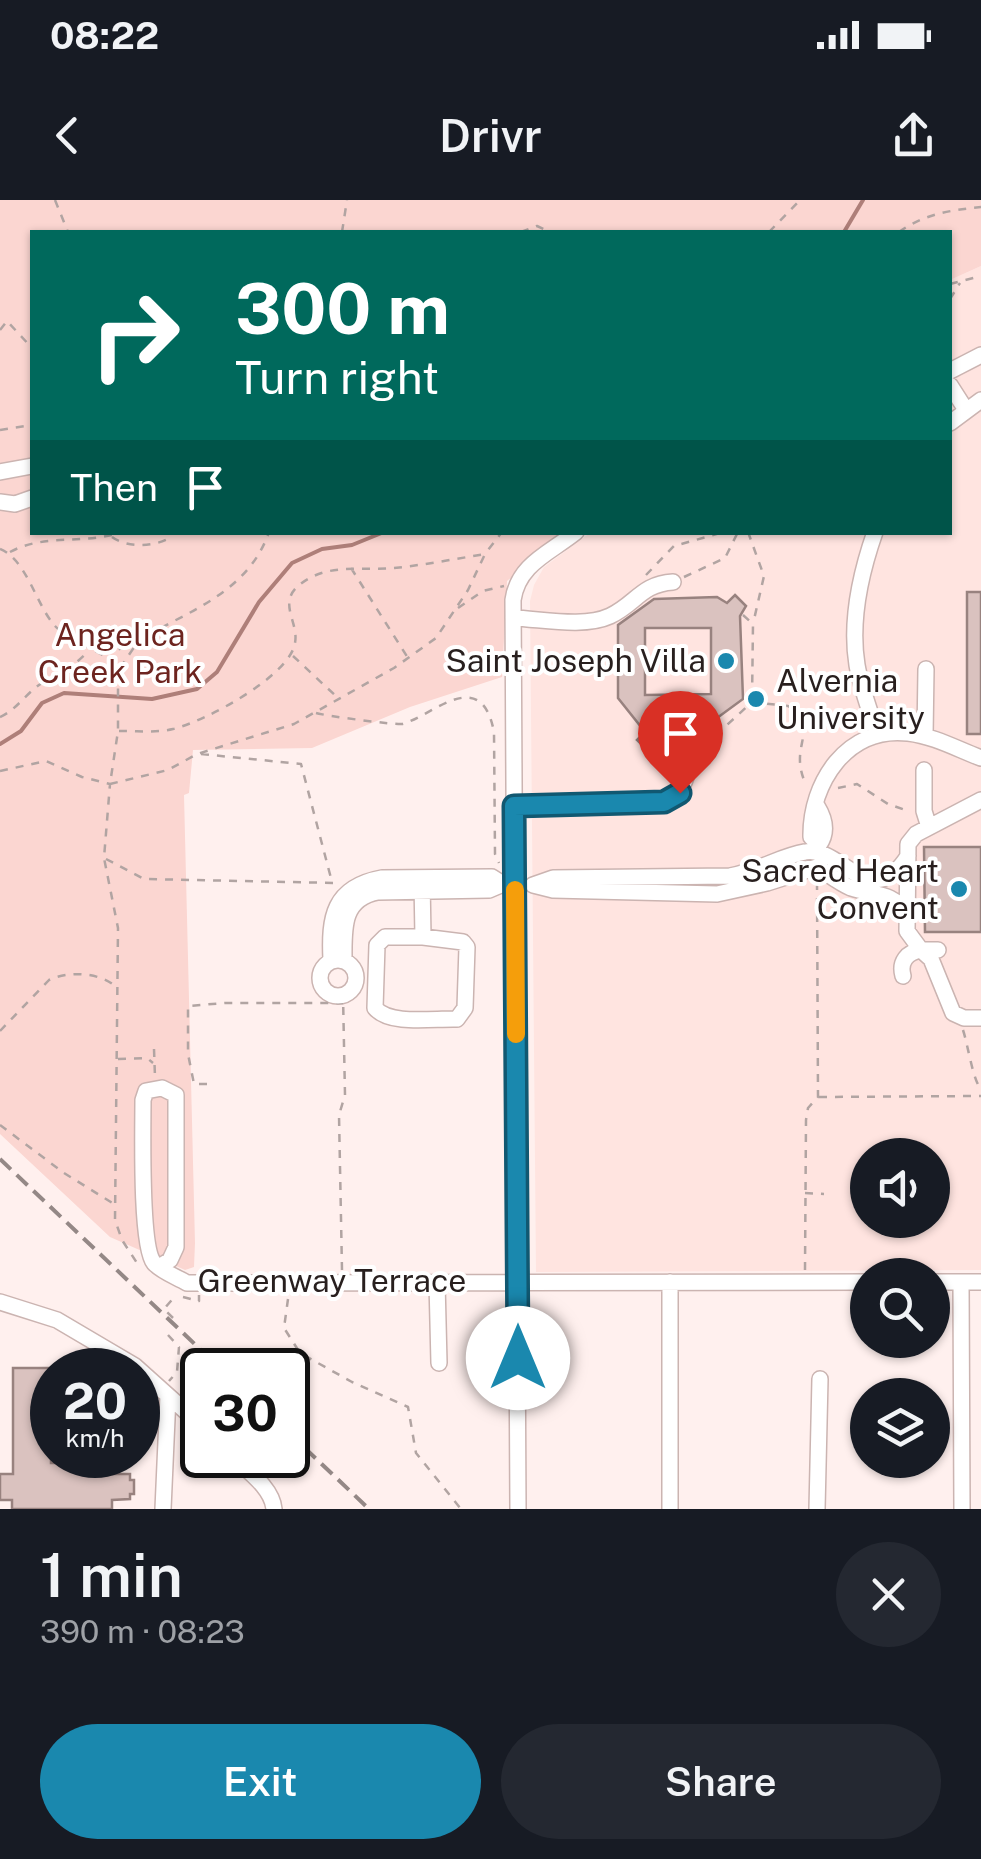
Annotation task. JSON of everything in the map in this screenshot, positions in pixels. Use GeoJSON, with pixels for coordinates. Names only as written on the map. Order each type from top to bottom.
{"type":"FeatureCollection","features":[{"type":"Feature","properties":{"kind":"street"},"geometry":{"type":"LineString","coordinates":[[952,371],[981,355]]}},
{"type":"Feature","properties":{"kind":"street"},"geometry":{"type":"LineString","coordinates":[[952,388],[974,405],[952,421]]}},
{"type":"Feature","properties":{"kind":"street"},"geometry":{"type":"LineString","coordinates":[[0,472],[30,466]]}},
{"type":"Feature","properties":{"kind":"street"},"geometry":{"type":"LineString","coordinates":[[0,502],[15,504],[30,499]]}},
{"type":"Feature","properties":{"kind":"street"},"geometry":{"type":"LineString","coordinates":[[518,1509],[518,1282],[509,885],[515,865],[512,618],[516,584],[531,564],[572,535]]}},
{"type":"Feature","properties":{"kind":"street"},"geometry":{"type":"LineString","coordinates":[[874,535],[862,578],[856,645],[862,684],[878,733]]}},
{"type":"Feature","properties":{"kind":"street"},"geometry":{"type":"LineString","coordinates":[[512,618],[596,621],[612,615],[647,587],[673,582]]}},
{"type":"Feature","properties":{"kind":"street"},"geometry":{"type":"LineString","coordinates":[[925,736],[926,669]]}},
{"type":"Feature","properties":{"kind":"street"},"geometry":{"type":"LineString","coordinates":[[908,856],[896,873],[880,885],[848,886],[818,855],[811,837],[811,817],[817,806],[819,786],[849,749],[878,733],[925,736],[981,758]]}},
{"type":"Feature","properties":{"kind":"street"},"geometry":{"type":"LineString","coordinates":[[514,806],[664,802],[680,793],[696,750]]}},
{"type":"Feature","properties":{"kind":"street"},"geometry":{"type":"LineString","coordinates":[[924,770],[926,819]]}},
{"type":"Feature","properties":{"kind":"street"},"geometry":{"type":"LineString","coordinates":[[981,800],[926,819],[910,840],[908,856],[908,936],[931,959],[950,1009],[962,1018],[981,1018]]}},
{"type":"Feature","properties":{"kind":"street"},"geometry":{"type":"LineString","coordinates":[[338,961],[345,918],[356,892],[422,884],[490,890],[533,885],[553,890],[717,894],[767,883],[818,855]]}},
{"type":"Feature","properties":{"kind":"street"},"geometry":{"type":"LineString","coordinates":[[422,884],[423,938]]}},
{"type":"Feature","properties":{"kind":"street"},"geometry":{"type":"LineString","coordinates":[[880,885],[908,914]]}},
{"type":"Feature","properties":{"kind":"street"},"geometry":{"type":"LineString","coordinates":[[423,938],[463,942],[467,947],[462,1015],[457,1019],[382,1015],[375,1008],[380,939],[423,938]]}},
{"type":"Feature","properties":{"kind":"street"},"geometry":{"type":"LineString","coordinates":[[902,976],[906,957],[921,950],[938,950]]}},
{"type":"Feature","properties":{"kind":"street"},"geometry":{"type":"LineString","coordinates":[[338,961],[352,966],[356,977],[353,988],[343,999],[331,995],[320,983],[322,967],[338,961]]}},
{"type":"Feature","properties":{"kind":"street"},"geometry":{"type":"LineString","coordinates":[[356,977],[376,978]]}},
{"type":"Feature","properties":{"kind":"street"},"geometry":{"type":"LineString","coordinates":[[155,1088],[176,1095],[176,1247],[170,1260],[152,1269],[145,1209],[143,1100],[146,1090],[155,1088]]}},
{"type":"Feature","properties":{"kind":"street","name":"Greenway Terrace"},"geometry":{"type":"LineString","coordinates":[[152,1269],[188,1283],[850,1282]]}},
{"type":"Feature","properties":{"kind":"street"},"geometry":{"type":"LineString","coordinates":[[437,1282],[438,1363]]}},
{"type":"Feature","properties":{"kind":"street"},"geometry":{"type":"LineString","coordinates":[[670,1282],[670,1509]]}},
{"type":"Feature","properties":{"kind":"street"},"geometry":{"type":"LineString","coordinates":[[950,1282],[981,1282]]}},
{"type":"Feature","properties":{"kind":"street"},"geometry":{"type":"LineString","coordinates":[[961,1282],[962,1509]]}},
{"type":"Feature","properties":{"kind":"street"},"geometry":{"type":"LineString","coordinates":[[0,1302],[57,1320],[135,1366],[180,1406]]}},
{"type":"Feature","properties":{"kind":"street"},"geometry":{"type":"LineString","coordinates":[[817,1509],[820,1378]]}},
{"type":"Feature","properties":{"kind":"street"},"geometry":{"type":"LineString","coordinates":[[163,1509],[165,1392]]}},
{"type":"Feature","properties":{"kind":"street"},"geometry":{"type":"LineString","coordinates":[[255,1478],[273,1501],[274,1509]]}},
{"type":"Feature","properties":{"kind":"path"},"geometry":{"type":"LineString","coordinates":[[56,200],[67,230]]}},
{"type":"Feature","properties":{"kind":"path"},"geometry":{"type":"LineString","coordinates":[[342,230],[348,200]]}},
{"type":"Feature","properties":{"kind":"path"},"geometry":{"type":"LineString","coordinates":[[771,230],[800,200]]}},
{"type":"Feature","properties":{"kind":"path"},"geometry":{"type":"LineString","coordinates":[[902,230],[943,211],[981,206]]}},
{"type":"Feature","properties":{"kind":"path"},"geometry":{"type":"LineString","coordinates":[[952,284],[981,276]]}},
{"type":"Feature","properties":{"kind":"path"},"geometry":{"type":"LineString","coordinates":[[952,296],[960,282]]}},
{"type":"Feature","properties":{"kind":"path"},"geometry":{"type":"LineString","coordinates":[[0,330],[6,321],[30,346]]}},
{"type":"Feature","properties":{"kind":"path"},"geometry":{"type":"LineString","coordinates":[[0,430],[30,425]]}},
{"type":"Feature","properties":{"kind":"path"},"geometry":{"type":"LineString","coordinates":[[8,552],[38,541],[111,536],[122,544],[160,543],[170,535]]}},
{"type":"Feature","properties":{"kind":"path"},"geometry":{"type":"LineString","coordinates":[[0,549],[8,552],[53,623],[66,636],[102,653],[136,644],[232,587],[250,567],[268,535]]}},
{"type":"Feature","properties":{"kind":"path"},"geometry":{"type":"LineString","coordinates":[[0,771],[46,761],[110,784],[168,770],[197,754],[294,724],[436,638],[500,535]]}},
{"type":"Feature","properties":{"kind":"path"},"geometry":{"type":"LineString","coordinates":[[642,592],[647,570],[674,546],[713,535]]}},
{"type":"Feature","properties":{"kind":"path"},"geometry":{"type":"LineString","coordinates":[[673,582],[726,558],[737,535]]}},
{"type":"Feature","properties":{"kind":"path"},"geometry":{"type":"LineString","coordinates":[[749,535],[764,576],[753,624],[752,702]]}},
{"type":"Feature","properties":{"kind":"path"},"geometry":{"type":"LineString","coordinates":[[118,731],[174,729],[222,710],[281,668],[292,655],[296,640],[288,610],[290,597],[298,586],[319,574],[350,567],[391,569],[485,554]]}},
{"type":"Feature","properties":{"kind":"path"},"geometry":{"type":"LineString","coordinates":[[350,567],[408,658]]}},
{"type":"Feature","properties":{"kind":"path"},"geometry":{"type":"LineString","coordinates":[[454,610],[483,591],[516,584]]}},
{"type":"Feature","properties":{"kind":"path"},"geometry":{"type":"LineString","coordinates":[[743,616],[753,624]]}},
{"type":"Feature","properties":{"kind":"path"},"geometry":{"type":"LineString","coordinates":[[136,644],[118,671],[118,731],[104,858],[118,928],[115,1220],[122,1240],[152,1269]]}},
{"type":"Feature","properties":{"kind":"path"},"geometry":{"type":"LineString","coordinates":[[0,717],[40,685],[76,664],[89,650]]}},
{"type":"Feature","properties":{"kind":"path"},"geometry":{"type":"LineString","coordinates":[[102,653],[118,671]]}},
{"type":"Feature","properties":{"kind":"path"},"geometry":{"type":"LineString","coordinates":[[292,655],[338,698]]}},
{"type":"Feature","properties":{"kind":"path"},"geometry":{"type":"LineString","coordinates":[[313,713],[397,725],[453,698],[474,700],[492,718],[494,732],[495,854],[504,866],[515,865]]}},
{"type":"Feature","properties":{"kind":"path"},"geometry":{"type":"LineString","coordinates":[[696,750],[752,702],[788,706],[804,715],[806,729],[798,767],[806,785],[845,788],[857,784],[926,819]]}},
{"type":"Feature","properties":{"kind":"path"},"geometry":{"type":"LineString","coordinates":[[197,754],[301,764],[332,883]]}},
{"type":"Feature","properties":{"kind":"path"},"geometry":{"type":"LineString","coordinates":[[806,1282],[806,1120],[808,1108],[818,1097],[818,855]]}},
{"type":"Feature","properties":{"kind":"path"},"geometry":{"type":"LineString","coordinates":[[104,858],[144,879],[332,883],[356,892]]}},
{"type":"Feature","properties":{"kind":"path"},"geometry":{"type":"LineString","coordinates":[[0,1031],[48,980],[58,976],[100,976],[117,987]]}},
{"type":"Feature","properties":{"kind":"path"},"geometry":{"type":"LineString","coordinates":[[207,1084],[194,1084],[188,1054],[188,1006],[343,999],[345,1094],[339,1115],[342,1282]]}},
{"type":"Feature","properties":{"kind":"path"},"geometry":{"type":"LineString","coordinates":[[962,1018],[974,1081],[981,1089]]}},
{"type":"Feature","properties":{"kind":"path"},"geometry":{"type":"LineString","coordinates":[[154,1048],[155,1088]]}},
{"type":"Feature","properties":{"kind":"path"},"geometry":{"type":"LineString","coordinates":[[118,1059],[147,1058],[154,1064]]}},
{"type":"Feature","properties":{"kind":"path"},"geometry":{"type":"LineString","coordinates":[[818,1097],[981,1096]]}},
{"type":"Feature","properties":{"kind":"path"},"geometry":{"type":"LineString","coordinates":[[0,1126],[116,1205]]}},
{"type":"Feature","properties":{"kind":"path"},"geometry":{"type":"LineString","coordinates":[[806,1193],[824,1194]]}},
{"type":"Feature","properties":{"kind":"path"},"geometry":{"type":"LineString","coordinates":[[291,1282],[284,1328],[300,1353],[408,1408],[416,1452],[461,1509]]}},
{"type":"Feature","properties":{"kind":"path"},"geometry":{"type":"LineString","coordinates":[[166,1289],[199,1301],[201,1283]]}},
{"type":"Feature","properties":{"kind":"path"},"geometry":{"type":"LineString","coordinates":[[172,1318],[164,1310],[177,1294]]}},
{"type":"Feature","properties":{"kind":"path"},"geometry":{"type":"LineString","coordinates":[[165,1392],[177,1372],[179,1347],[168,1335]]}},
{"type":"Feature","properties":{"kind":"shaded area","name":"Alvernia University"},"geometry":{"type":"Polygon","coordinates":[[[981,266],[981,1270],[950,1270],[950,1258],[850,1258],[850,1271],[536,1272],[530,601],[544,567],[587,535],[952,535],[952,279],[981,266]]]}},
{"type":"Feature","properties":{"kind":"green space","name":"Angelica Creek Park"},"geometry":{"type":"Polygon","coordinates":[[[0,200],[981,200],[981,266],[952,279],[952,230],[30,230],[30,535],[561,535],[507,581],[502,677],[410,707],[312,748],[193,750],[189,793],[184,795],[194,1267],[185,1270],[110,1237],[0,1134],[0,200]]]}},
{"type":"Feature","properties":{"kind":"building"},"geometry":{"type":"Polygon","coordinates":[[[967,592],[981,592],[981,734],[967,734],[967,592]]]}},
{"type":"Feature","properties":{"kind":"building","name":"Saint Joseph Villa"},"geometry":{"type":"Polygon","coordinates":[[[735,595],[746,606],[740,616],[743,699],[717,718],[666,721],[684,738],[660,762],[637,740],[645,732],[618,698],[618,625],[654,599],[717,597],[727,603],[735,595]],[[645,628],[645,695],[711,694],[711,628],[645,628]]]}},
{"type":"Feature","properties":{"kind":"building"},"geometry":{"type":"Polygon","coordinates":[[[924,847],[981,847],[981,932],[925,932],[924,847]]]}},
{"type":"Feature","properties":{"kind":"building"},"geometry":{"type":"Polygon","coordinates":[[[13,1368],[30,1368],[30,1478],[130,1478],[134,1480],[134,1494],[130,1494],[130,1499],[112,1500],[112,1509],[12,1509],[12,1500],[0,1500],[0,1474],[13,1474],[13,1368]]]}},
{"type":"Feature","properties":{"kind":"waterway"},"geometry":{"type":"LineString","coordinates":[[845,230],[863,200]]}},
{"type":"Feature","properties":{"kind":"waterway"},"geometry":{"type":"LineString","coordinates":[[0,744],[21,731],[42,703],[64,693],[152,699],[197,689],[217,672],[259,602],[292,563],[322,549],[352,545],[377,535]]}},
{"type":"Feature","properties":{"kind":"railway"},"geometry":{"type":"LineString","coordinates":[[0,1159],[199,1348]]}},
{"type":"Feature","properties":{"kind":"railway"},"geometry":{"type":"LineString","coordinates":[[310,1453],[369,1509]]}},
{"type":"Feature","properties":{"kind":"slow traffic"},"geometry":{"type":"LineString","coordinates":[[515,890],[516,1034]]}},
{"type":"Feature","properties":{"kind":"place","name":"Saint Joseph Villa"},"geometry":{"type":"Point","coordinates":[726,661]}},
{"type":"Feature","properties":{"kind":"place","name":"Alvernia University"},"geometry":{"type":"Point","coordinates":[756,699]}},
{"type":"Feature","properties":{"kind":"place","name":"Sacred Heart Convent"},"geometry":{"type":"Point","coordinates":[959,889]}},
{"type":"Feature","properties":{"kind":"route"},"geometry":{"type":"LineString","coordinates":[[518,1358],[514,806],[664,802],[680,793]]}}]}
